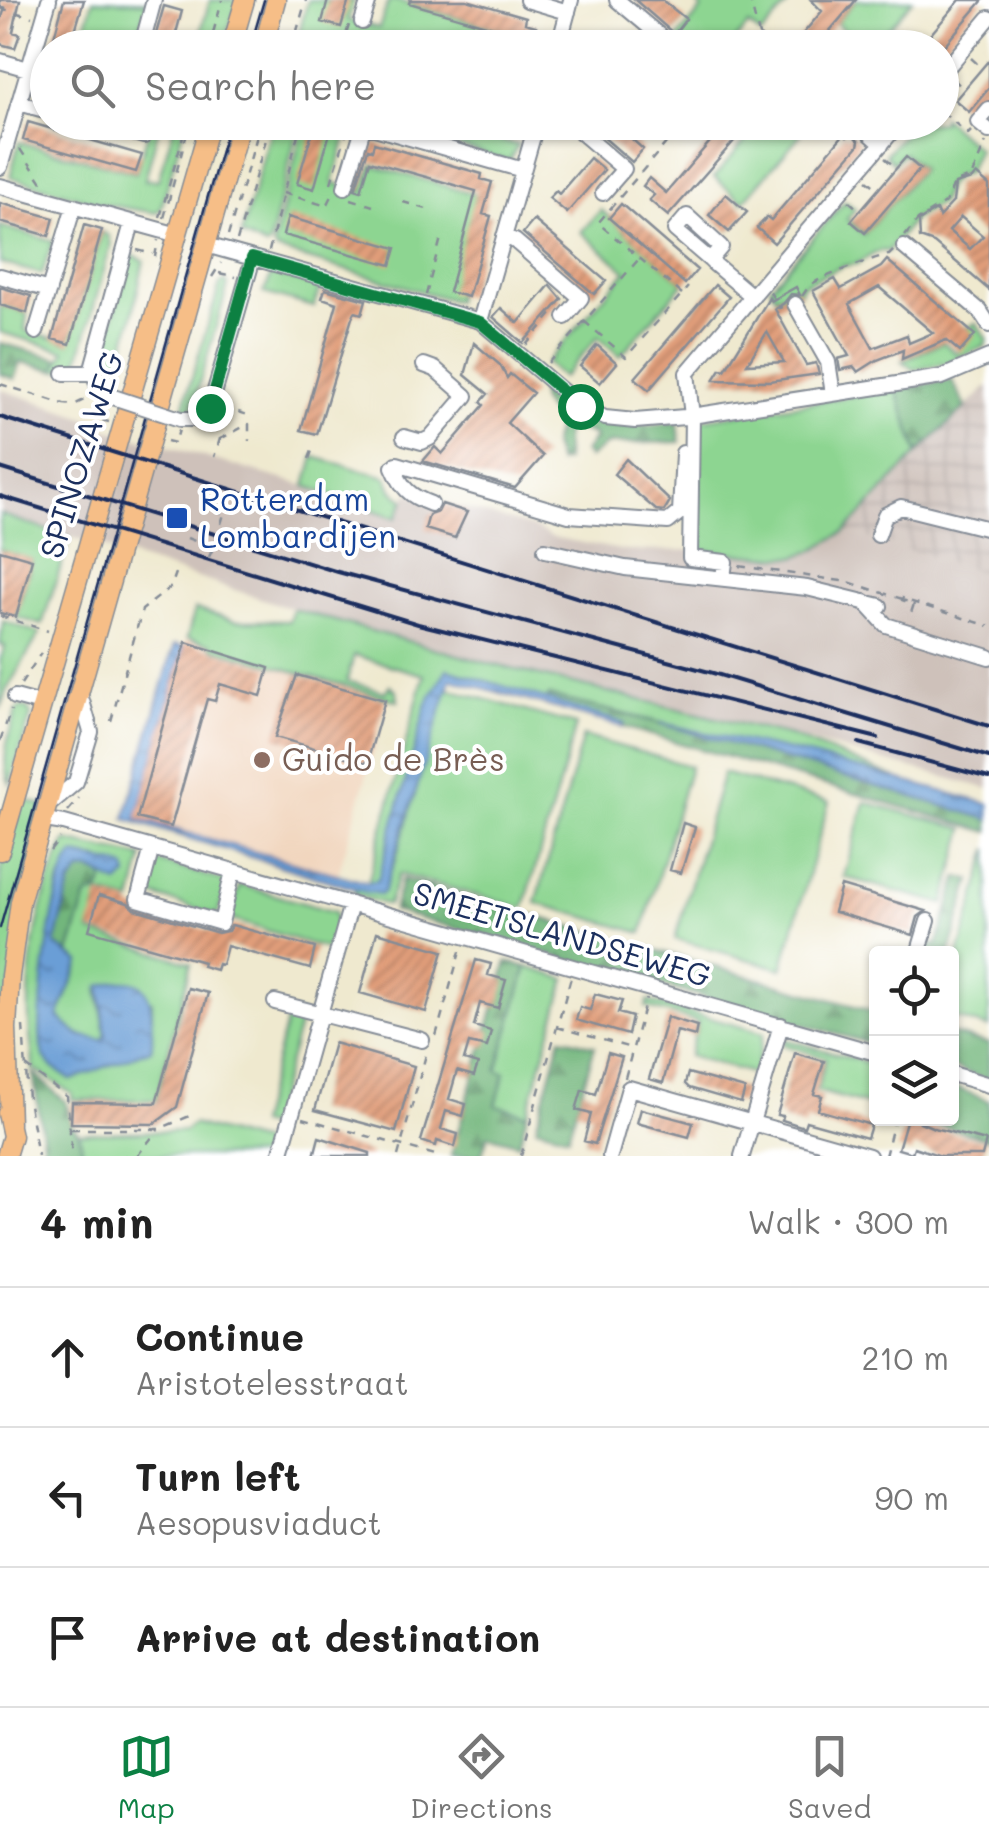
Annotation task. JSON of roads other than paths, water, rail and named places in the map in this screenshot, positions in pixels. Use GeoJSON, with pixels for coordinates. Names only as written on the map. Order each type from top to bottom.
{"type":"FeatureCollection","features":[{"type":"Feature","properties":{"kind":"main road"},"geometry":{"type":"LineString","coordinates":[[236,30],[244,0]]}},
{"type":"Feature","properties":{"kind":"main road"},"geometry":{"type":"LineString","coordinates":[[267,30],[276,0]]}},
{"type":"Feature","properties":{"kind":"main road","name":"SPINOZAWEG"},"geometry":{"type":"LineString","coordinates":[[0,851],[7,812],[41,704],[165,232],[203,140]]}},
{"type":"Feature","properties":{"kind":"main road","name":"SPINOZAWEG"},"geometry":{"type":"LineString","coordinates":[[10,1145],[6,1028],[20,902],[80,694],[226,244],[239,140]]}},
{"type":"Feature","properties":{"kind":"main road"},"geometry":{"type":"LineString","coordinates":[[0,1099],[10,1145]]}},
{"type":"Feature","properties":{"kind":"street"},"geometry":{"type":"LineString","coordinates":[[40,30],[49,0]]}},
{"type":"Feature","properties":{"kind":"street"},"geometry":{"type":"LineString","coordinates":[[362,22],[368,0]]}},
{"type":"Feature","properties":{"kind":"street"},"geometry":{"type":"LineString","coordinates":[[527,0],[570,6]]}},
{"type":"Feature","properties":{"kind":"street"},"geometry":{"type":"LineString","coordinates":[[617,0],[644,30]]}},
{"type":"Feature","properties":{"kind":"street"},"geometry":{"type":"LineString","coordinates":[[146,30],[153,4]]}},
{"type":"Feature","properties":{"kind":"street"},"geometry":{"type":"LineString","coordinates":[[959,54],[989,18]]}},
{"type":"Feature","properties":{"kind":"street"},"geometry":{"type":"LineString","coordinates":[[0,61],[28,69]]}},
{"type":"Feature","properties":{"kind":"street"},"geometry":{"type":"LineString","coordinates":[[0,167],[30,62]]}},
{"type":"Feature","properties":{"kind":"street"},"geometry":{"type":"LineString","coordinates":[[19,103],[30,106]]}},
{"type":"Feature","properties":{"kind":"street"},"geometry":{"type":"LineString","coordinates":[[985,130],[989,109]]}},
{"type":"Feature","properties":{"kind":"street"},"geometry":{"type":"LineString","coordinates":[[340,185],[358,140]]}},
{"type":"Feature","properties":{"kind":"street"},"geometry":{"type":"LineString","coordinates":[[417,140],[524,170]]}},
{"type":"Feature","properties":{"kind":"street"},"geometry":{"type":"LineString","coordinates":[[480,322],[532,140]]}},
{"type":"Feature","properties":{"kind":"street"},"geometry":{"type":"LineString","coordinates":[[591,140],[624,168],[603,193]]}},
{"type":"Feature","properties":{"kind":"street"},"geometry":{"type":"LineString","coordinates":[[877,140],[882,144]]}},
{"type":"Feature","properties":{"kind":"street"},"geometry":{"type":"LineString","coordinates":[[723,578],[725,562],[690,558],[688,372],[885,140]]}},
{"type":"Feature","properties":{"kind":"street"},"geometry":{"type":"LineString","coordinates":[[0,186],[165,232]]}},
{"type":"Feature","properties":{"kind":"street"},"geometry":{"type":"LineString","coordinates":[[36,332],[74,206]]}},
{"type":"Feature","properties":{"kind":"street"},"geometry":{"type":"LineString","coordinates":[[132,223],[92,372],[104,398],[179,426],[198,419],[210,408],[246,280],[259,260]]}},
{"type":"Feature","properties":{"kind":"street"},"geometry":{"type":"LineString","coordinates":[[504,236],[515,241],[581,298],[565,317]]}},
{"type":"Feature","properties":{"kind":"street"},"geometry":{"type":"LineString","coordinates":[[226,244],[259,260],[480,322],[580,406],[606,418],[635,422],[688,417],[942,377],[989,357]]}},
{"type":"Feature","properties":{"kind":"street"},"geometry":{"type":"LineString","coordinates":[[904,247],[980,311],[989,325]]}},
{"type":"Feature","properties":{"kind":"street"},"geometry":{"type":"LineString","coordinates":[[710,260],[752,296]]}},
{"type":"Feature","properties":{"kind":"street"},"geometry":{"type":"LineString","coordinates":[[0,276],[49,290]]}},
{"type":"Feature","properties":{"kind":"street"},"geometry":{"type":"LineString","coordinates":[[795,304],[828,362],[833,394]]}},
{"type":"Feature","properties":{"kind":"street"},"geometry":{"type":"LineString","coordinates":[[404,437],[422,442],[430,438],[466,396],[435,369],[424,365]]}},
{"type":"Feature","properties":{"kind":"street"},"geometry":{"type":"LineString","coordinates":[[64,373],[92,372]]}},
{"type":"Feature","properties":{"kind":"street"},"geometry":{"type":"LineString","coordinates":[[431,504],[410,497],[399,484],[395,466],[569,516],[668,522],[680,512],[688,417]]}},
{"type":"Feature","properties":{"kind":"street"},"geometry":{"type":"LineString","coordinates":[[878,535],[885,515],[901,507],[989,529]]}},
{"type":"Feature","properties":{"kind":"street"},"geometry":{"type":"LineString","coordinates":[[546,550],[625,568],[790,586],[880,606]]}},
{"type":"Feature","properties":{"kind":"street"},"geometry":{"type":"LineString","coordinates":[[864,602],[886,626],[989,658]]}},
{"type":"Feature","properties":{"kind":"street"},"geometry":{"type":"LineString","coordinates":[[15,698],[41,704]]}},
{"type":"Feature","properties":{"kind":"street","name":"SMEETSLANDSEWEG"},"geometry":{"type":"LineString","coordinates":[[48,812],[152,848],[869,1051]]}},
{"type":"Feature","properties":{"kind":"street"},"geometry":{"type":"LineString","coordinates":[[152,848],[138,899],[221,923],[233,871]]}},
{"type":"Feature","properties":{"kind":"street"},"geometry":{"type":"LineString","coordinates":[[280,1156],[351,904]]}},
{"type":"Feature","properties":{"kind":"street"},"geometry":{"type":"LineString","coordinates":[[920,946],[928,921]]}},
{"type":"Feature","properties":{"kind":"street"},"geometry":{"type":"LineString","coordinates":[[276,1002],[422,1040]]}},
{"type":"Feature","properties":{"kind":"street"},"geometry":{"type":"LineString","coordinates":[[742,1156],[780,1025]]}},
{"type":"Feature","properties":{"kind":"street"},"geometry":{"type":"LineString","coordinates":[[959,1076],[989,1085]]}},
{"type":"Feature","properties":{"kind":"street"},"geometry":{"type":"LineString","coordinates":[[610,1156],[629,1088],[869,1156]]}},
{"type":"Feature","properties":{"kind":"water"},"geometry":{"type":"Polygon","coordinates":[[[174,645],[184,647],[137,819],[368,883],[378,880],[427,704],[447,669],[624,723],[623,727],[451,679],[384,891],[366,892],[125,819],[174,645]]]}},
{"type":"Feature","properties":{"kind":"water"},"geometry":{"type":"Polygon","coordinates":[[[660,723],[808,755],[989,804],[989,819],[660,723]]]}},
{"type":"Feature","properties":{"kind":"water"},"geometry":{"type":"Polygon","coordinates":[[[74,855],[120,865],[128,876],[118,884],[91,870],[81,871],[70,884],[55,945],[80,962],[58,1017],[78,1035],[102,1040],[106,1036],[100,986],[131,981],[147,992],[152,1044],[151,1049],[71,1080],[43,1054],[41,1014],[52,919],[66,868],[74,855]]]}},
{"type":"Feature","properties":{"kind":"tram line"},"geometry":{"type":"LineString","coordinates":[[255,30],[264,0]]}},
{"type":"Feature","properties":{"kind":"tram line"},"geometry":{"type":"LineString","coordinates":[[0,928],[224,140]]}},
{"type":"Feature","properties":{"kind":"railway"},"geometry":{"type":"LineString","coordinates":[[0,417],[989,726]]}},
{"type":"Feature","properties":{"kind":"railway"},"geometry":{"type":"LineString","coordinates":[[0,468],[338,572],[713,673],[989,757]]}},
{"type":"Feature","properties":{"kind":"railway"},"geometry":{"type":"LineString","coordinates":[[0,496],[418,624],[878,738]]}},
{"type":"Feature","properties":{"kind":"railway"},"geometry":{"type":"LineString","coordinates":[[859,743],[989,778]]}},
{"type":"Feature","properties":{"kind":"place","name":"Rotterdam Lombardijen"},"geometry":{"type":"Point","coordinates":[177,518]}},
{"type":"Feature","properties":{"kind":"place","name":"Guido de Brès"},"geometry":{"type":"Point","coordinates":[262,760]}}]}
